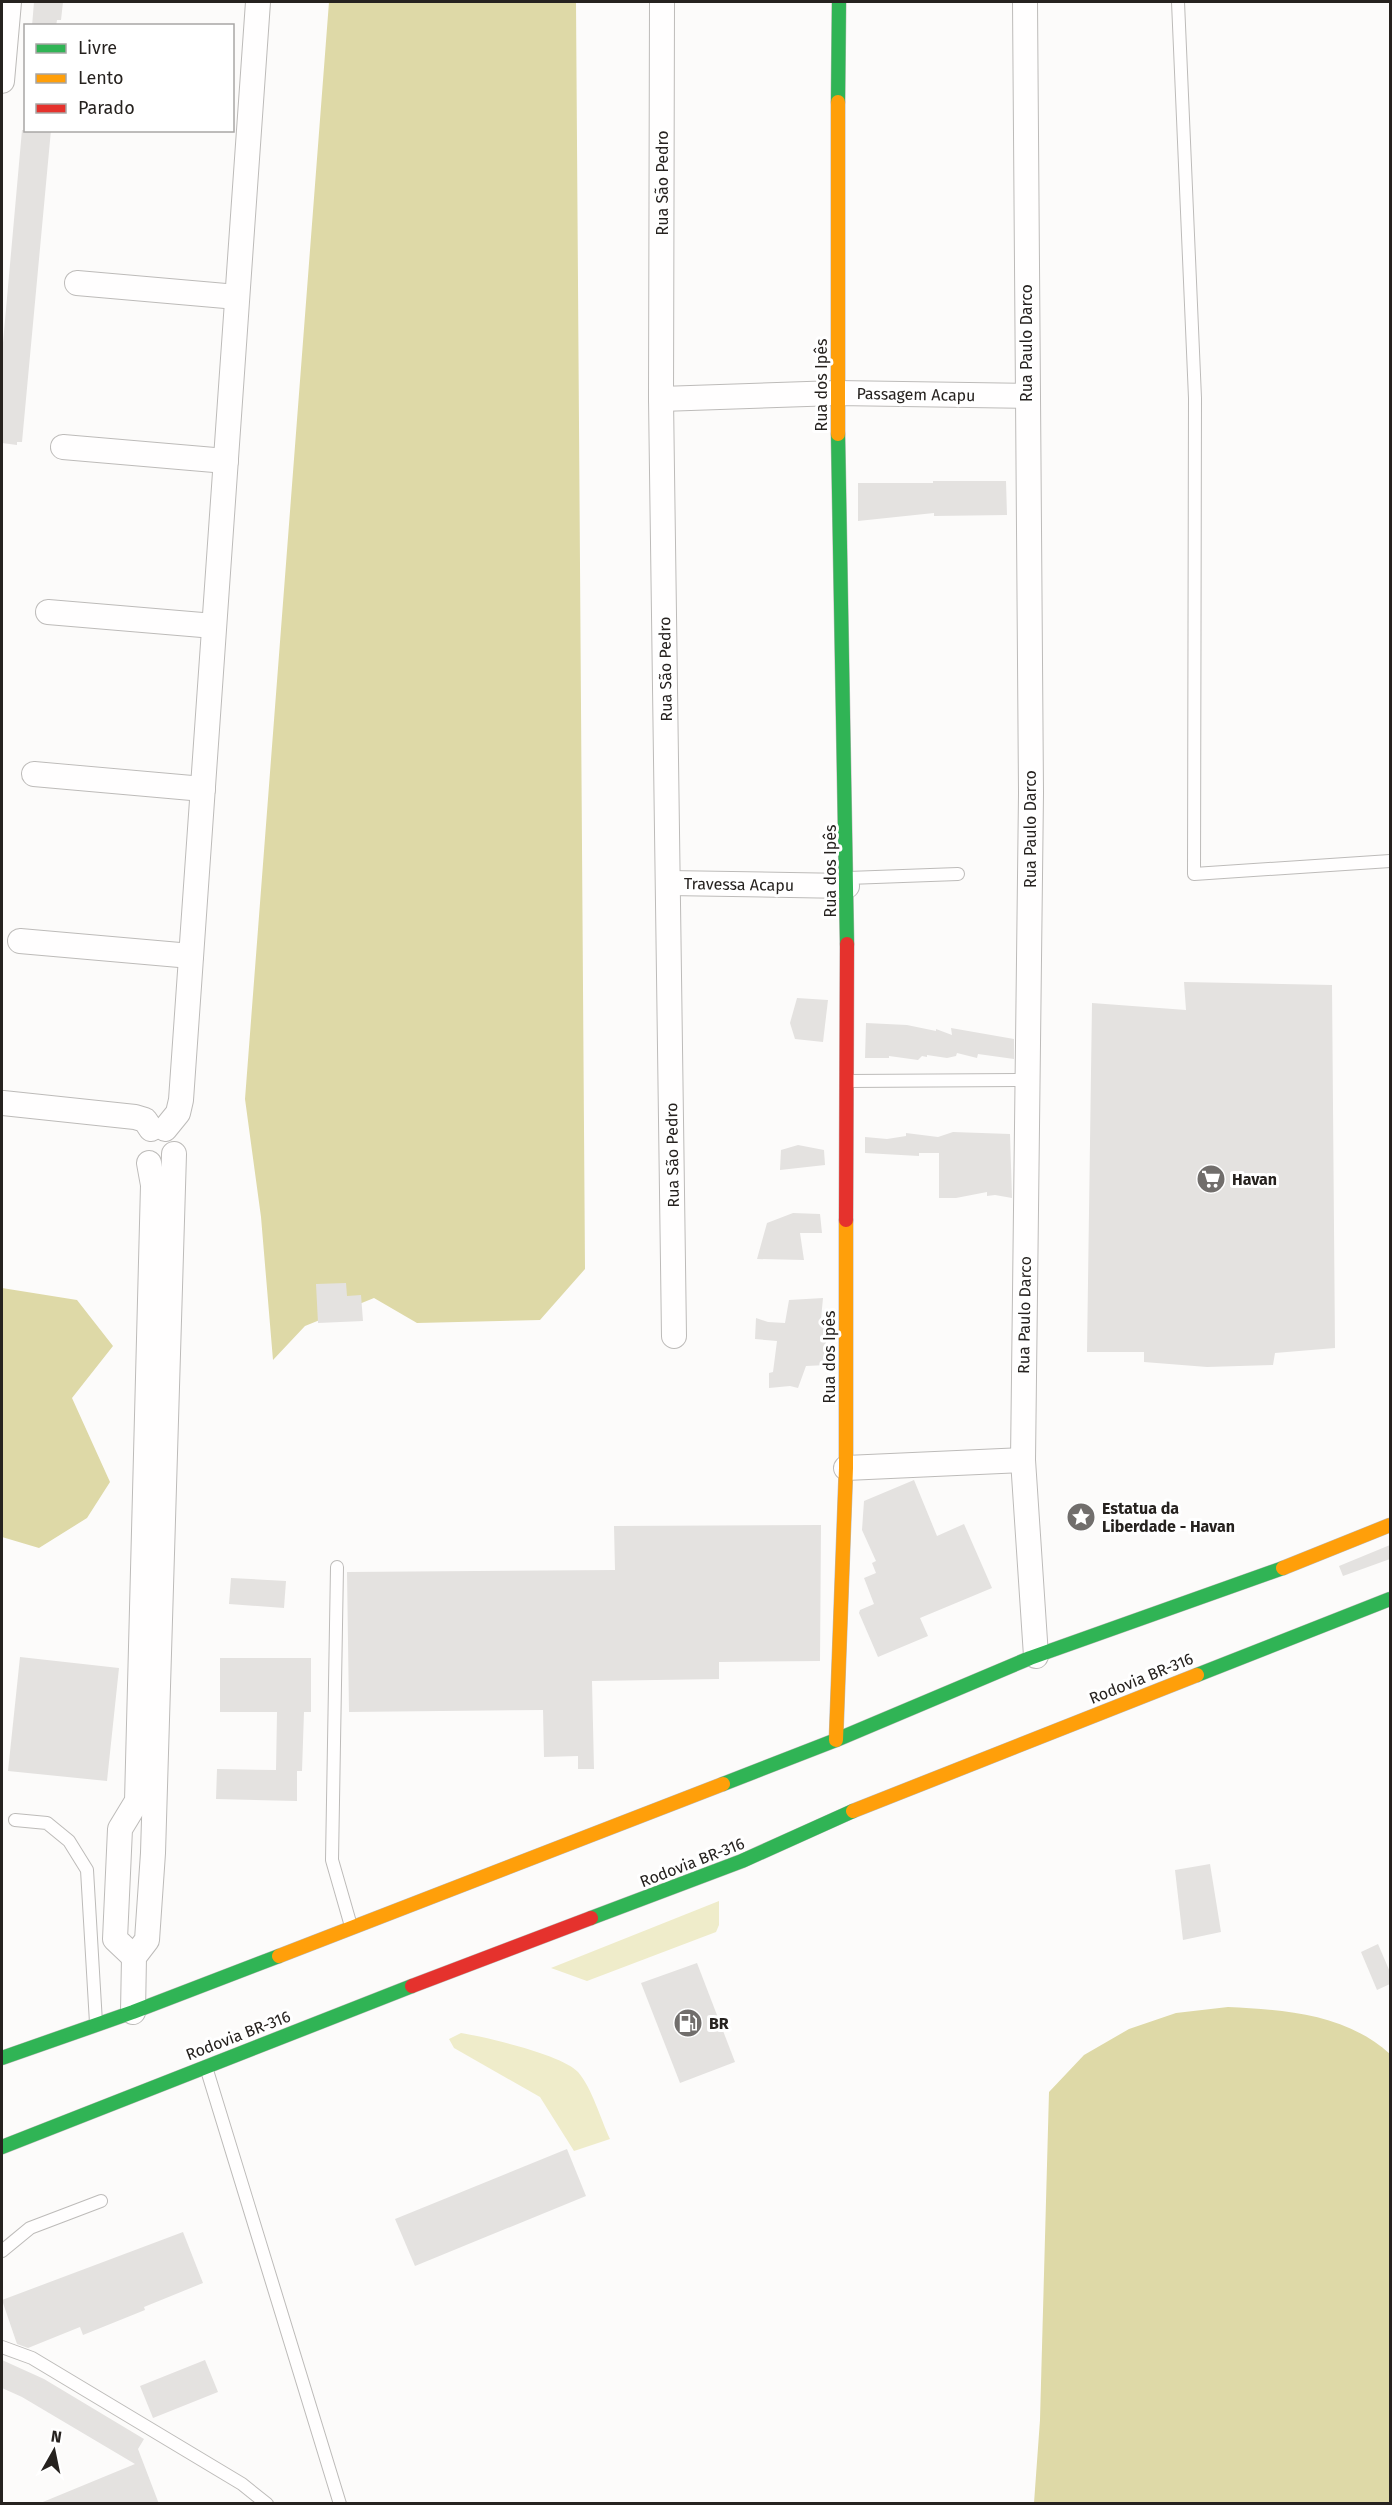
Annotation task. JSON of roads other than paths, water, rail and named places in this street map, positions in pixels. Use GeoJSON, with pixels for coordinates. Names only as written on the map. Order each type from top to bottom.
{"type":"FeatureCollection","features":[{"type":"Feature","properties":{"kind":"main road","name":"Rua dos Ipês"},"geometry":{"type":"LineString","coordinates":[[836,1740],[846,1468],[847,882],[837,393],[839,2]]}},
{"type":"Feature","properties":{"kind":"main road"},"geometry":{"type":"LineString","coordinates":[[2,2058],[133,2012],[836,1740],[1036,1656],[1318,1555],[1390,1525]]}},
{"type":"Feature","properties":{"kind":"main road","name":"Rodovia BR-316"},"geometry":{"type":"LineString","coordinates":[[2,2147],[206,2066],[742,1861],[856,1810],[1390,1599]]}},
{"type":"Feature","properties":{"kind":"street"},"geometry":{"type":"LineString","coordinates":[[2,81],[9,2]]}},
{"type":"Feature","properties":{"kind":"street"},"geometry":{"type":"LineString","coordinates":[[174,1154],[163,1164],[149,1163],[143,1158],[139,1145],[145,1132],[158,1129],[178,1113],[181,1100],[237,297],[241,129],[258,2]]}},
{"type":"Feature","properties":{"kind":"street","name":"Rua São Pedro"},"geometry":{"type":"LineString","coordinates":[[662,2],[661,399],[674,1336]]}},
{"type":"Feature","properties":{"kind":"street","name":"Rua Paulo Darco"},"geometry":{"type":"LineString","coordinates":[[1025,2],[1026,396],[1031,793],[1023,1460],[1036,1656]]}},
{"type":"Feature","properties":{"kind":"street"},"geometry":{"type":"LineString","coordinates":[[77,283],[237,297]]}},
{"type":"Feature","properties":{"kind":"street","name":"Passagem Acapu"},"geometry":{"type":"LineString","coordinates":[[661,399],[837,393],[1026,396]]}},
{"type":"Feature","properties":{"kind":"street"},"geometry":{"type":"LineString","coordinates":[[63,447],[226,461]]}},
{"type":"Feature","properties":{"kind":"street"},"geometry":{"type":"LineString","coordinates":[[48,612],[214,626]]}},
{"type":"Feature","properties":{"kind":"street"},"geometry":{"type":"LineString","coordinates":[[34,774],[203,789]]}},
{"type":"Feature","properties":{"kind":"street","name":"Travessa Acapu"},"geometry":{"type":"LineString","coordinates":[[668,883],[847,882]]}},
{"type":"Feature","properties":{"kind":"street"},"geometry":{"type":"LineString","coordinates":[[20,941],[191,956]]}},
{"type":"Feature","properties":{"kind":"street"},"geometry":{"type":"LineString","coordinates":[[3,1103],[135,1117],[145,1120],[175,1140],[145,1802],[120,1829],[115,1939],[134,1957]]}},
{"type":"Feature","properties":{"kind":"street"},"geometry":{"type":"LineString","coordinates":[[133,2012],[134,1957],[147,1940],[150,1899],[145,1802],[153,1185],[149,1163]]}},
{"type":"Feature","properties":{"kind":"street"},"geometry":{"type":"LineString","coordinates":[[846,1468],[1023,1460]]}},
{"type":"Feature","properties":{"kind":"street"},"geometry":{"type":"LineString","coordinates":[[117,1898],[150,1899]]}},
{"type":"Feature","properties":{"kind":"lane"},"geometry":{"type":"LineString","coordinates":[[1178,2],[1195,398],[1194,874],[1390,861]]}},
{"type":"Feature","properties":{"kind":"lane","name":"Travessa Acapu"},"geometry":{"type":"LineString","coordinates":[[847,882],[958,874]]}},
{"type":"Feature","properties":{"kind":"lane"},"geometry":{"type":"LineString","coordinates":[[846,1081],[1028,1080]]}},
{"type":"Feature","properties":{"kind":"lane"},"geometry":{"type":"LineString","coordinates":[[337,1567],[332,1860],[352,1927]]}},
{"type":"Feature","properties":{"kind":"lane"},"geometry":{"type":"LineString","coordinates":[[15,1820],[47,1823],[69,1841],[87,1870],[96,2025]]}},
{"type":"Feature","properties":{"kind":"lane"},"geometry":{"type":"LineString","coordinates":[[206,2066],[340,2504]]}},
{"type":"Feature","properties":{"kind":"lane"},"geometry":{"type":"LineString","coordinates":[[2,2252],[30,2228],[101,2201]]}},
{"type":"Feature","properties":{"kind":"lane"},"geometry":{"type":"LineString","coordinates":[[2,2347],[32,2358],[242,2484],[267,2504]]}},
{"type":"Feature","properties":{"kind":"place","name":"Havan"},"geometry":{"type":"Point","coordinates":[1211,1179]}},
{"type":"Feature","properties":{"kind":"place","name":"Estatua da Liberdade - Havan"},"geometry":{"type":"Point","coordinates":[1081,1517]}},
{"type":"Feature","properties":{"kind":"place","name":"BR"},"geometry":{"type":"Point","coordinates":[688,2023]}}]}
